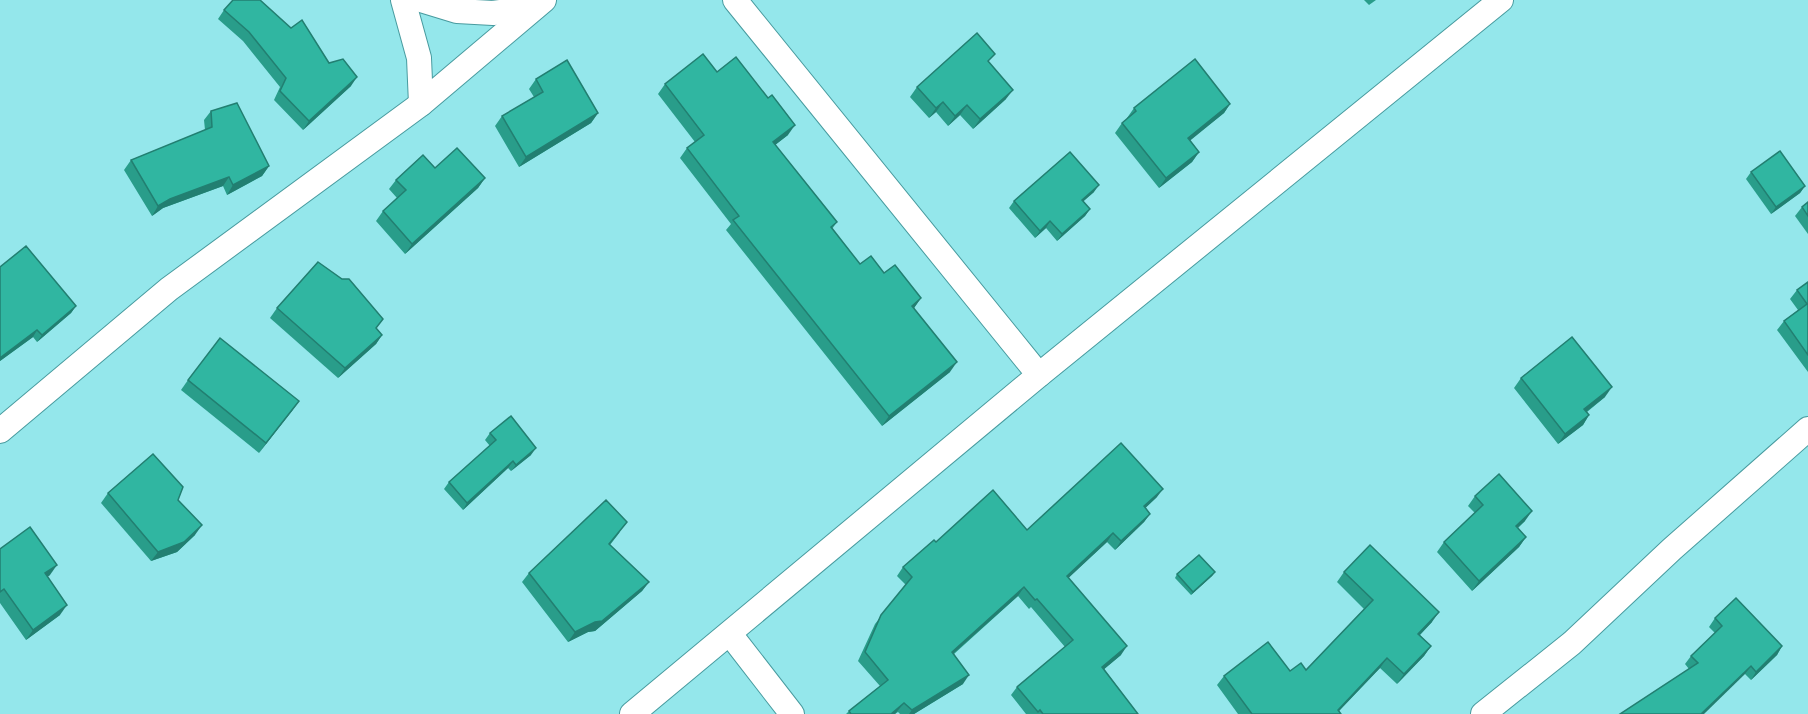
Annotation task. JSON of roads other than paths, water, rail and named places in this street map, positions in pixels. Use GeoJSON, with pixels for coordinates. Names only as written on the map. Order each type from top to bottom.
{"type":"FeatureCollection","features":[{"type":"Feature","properties":{"kind":"street"},"geometry":{"type":"LineString","coordinates":[[403,0],[418,58],[421,104]]}},
{"type":"Feature","properties":{"kind":"street"},"geometry":{"type":"LineString","coordinates":[[421,0],[457,11],[493,13],[539,3]]}},
{"type":"Feature","properties":{"kind":"street"},"geometry":{"type":"LineString","coordinates":[[735,0],[1039,375]]}},
{"type":"Feature","properties":{"kind":"street"},"geometry":{"type":"LineString","coordinates":[[632,714],[1039,375],[1501,0]]}},
{"type":"Feature","properties":{"kind":"street"},"geometry":{"type":"LineString","coordinates":[[0,431],[169,289],[421,104],[539,3]]}},
{"type":"Feature","properties":{"kind":"street"},"geometry":{"type":"LineString","coordinates":[[1483,714],[1572,643],[1671,549],[1808,429]]}},
{"type":"Feature","properties":{"kind":"street"},"geometry":{"type":"LineString","coordinates":[[730,634],[792,714]]}}]}
